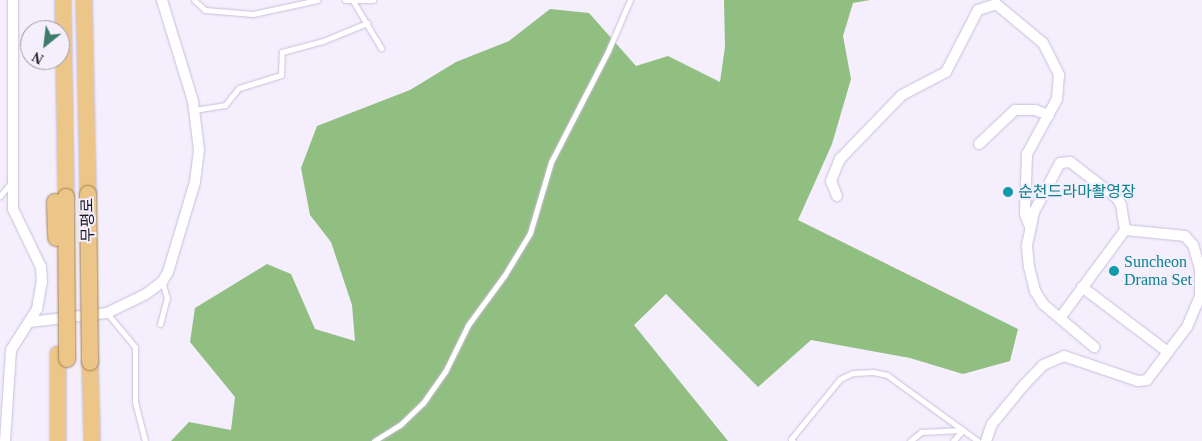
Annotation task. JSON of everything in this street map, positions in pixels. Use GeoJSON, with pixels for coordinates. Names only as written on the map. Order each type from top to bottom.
{"type":"FeatureCollection","features":[{"type":"Feature","properties":{"kind":"highway"},"geometry":{"type":"LineString","coordinates":[[63,0],[65,65],[59,83],[60,200],[63,357],[69,441]]}},
{"type":"Feature","properties":{"kind":"highway","name":"무평로"},"geometry":{"type":"LineString","coordinates":[[84,0],[91,418],[93,441]]}},
{"type":"Feature","properties":{"kind":"highway"},"geometry":{"type":"LineString","coordinates":[[58,441],[63,357]]}},
{"type":"Feature","properties":{"kind":"street"},"geometry":{"type":"LineString","coordinates":[[5,441],[4,370],[11,350],[30,322],[41,297],[41,267],[13,209],[13,0]]}},
{"type":"Feature","properties":{"kind":"street"},"geometry":{"type":"LineString","coordinates":[[30,322],[107,313],[162,282],[176,250],[199,164],[194,110],[162,0]]}},
{"type":"Feature","properties":{"kind":"street"},"geometry":{"type":"LineString","coordinates":[[836,196],[831,181],[840,159],[902,95],[946,72],[978,10],[996,4],[1029,29],[1050,53],[1059,75],[1057,99],[1027,154],[1025,214],[1031,228]]}},
{"type":"Feature","properties":{"kind":"street"},"geometry":{"type":"LineString","coordinates":[[979,144],[1015,110],[1035,110],[1049,115]]}},
{"type":"Feature","properties":{"kind":"street"},"geometry":{"type":"LineString","coordinates":[[1060,318],[1125,230],[1121,205],[1117,198],[1070,162],[1060,163],[1049,178],[1026,246],[1036,291],[1043,304],[1094,347]]}},
{"type":"Feature","properties":{"kind":"street"},"geometry":{"type":"LineString","coordinates":[[986,441],[992,424],[1043,365],[1064,356],[1138,381],[1147,380],[1186,327],[1200,297],[1200,269],[1193,245],[1185,236],[1125,230]]}},
{"type":"Feature","properties":{"kind":"street"},"geometry":{"type":"LineString","coordinates":[[1082,286],[1168,352]]}},
{"type":"Feature","properties":{"kind":"lane"},"geometry":{"type":"LineString","coordinates":[[194,0],[205,10],[253,14],[317,0]]}},
{"type":"Feature","properties":{"kind":"lane"},"geometry":{"type":"LineString","coordinates":[[345,0],[373,0]]}},
{"type":"Feature","properties":{"kind":"lane"},"geometry":{"type":"LineString","coordinates":[[374,441],[400,425],[423,403],[445,372],[468,325],[504,276],[530,233],[552,162],[608,51],[630,0]]}},
{"type":"Feature","properties":{"kind":"lane"},"geometry":{"type":"LineString","coordinates":[[353,1],[381,48]]}},
{"type":"Feature","properties":{"kind":"lane"},"geometry":{"type":"LineString","coordinates":[[194,110],[225,105],[240,88],[281,75],[282,52],[323,41],[367,24]]}},
{"type":"Feature","properties":{"kind":"lane"},"geometry":{"type":"LineString","coordinates":[[0,196],[12,183]]}},
{"type":"Feature","properties":{"kind":"lane"},"geometry":{"type":"LineString","coordinates":[[160,324],[167,298],[162,282]]}},
{"type":"Feature","properties":{"kind":"lane"},"geometry":{"type":"LineString","coordinates":[[107,313],[135,347],[135,402],[146,441]]}},
{"type":"Feature","properties":{"kind":"lane"},"geometry":{"type":"LineString","coordinates":[[793,441],[791,439],[840,379],[853,372],[887,375],[978,441]]}},
{"type":"Feature","properties":{"kind":"lane"},"geometry":{"type":"LineString","coordinates":[[910,441],[921,432],[963,430]]}},
{"type":"Feature","properties":{"kind":"lane"},"geometry":{"type":"LineString","coordinates":[[953,441],[963,430]]}},
{"type":"Feature","properties":{"kind":"green space"},"geometry":{"type":"Polygon","coordinates":[[[724,0],[870,0],[853,3],[843,36],[851,79],[832,144],[798,220],[1018,329],[1010,361],[963,374],[910,358],[811,340],[758,387],[666,294],[634,325],[728,441],[171,441],[189,422],[231,430],[235,397],[190,342],[195,308],[267,264],[291,274],[315,329],[355,341],[352,305],[331,242],[310,215],[301,168],[317,126],[410,90],[456,62],[509,41],[550,9],[589,13],[636,66],[668,56],[720,82],[725,47],[724,0]]]}},
{"type":"Feature","properties":{"kind":"place","name":"순천드라마촬영장"},"geometry":{"type":"Point","coordinates":[1008,192]}},
{"type":"Feature","properties":{"kind":"place","name":"Suncheon Drama Set"},"geometry":{"type":"Point","coordinates":[1114,271]}}]}
